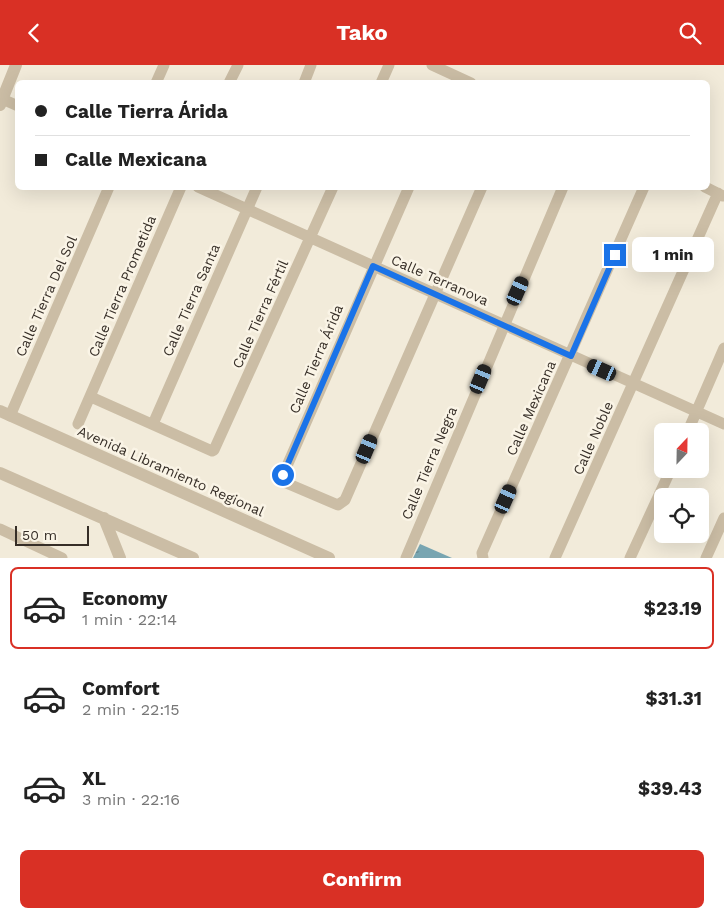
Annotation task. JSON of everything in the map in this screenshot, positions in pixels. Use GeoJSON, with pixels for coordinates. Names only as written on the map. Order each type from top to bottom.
{"type":"FeatureCollection","features":[{"type":"Feature","properties":{"kind":"street"},"geometry":{"type":"LineString","coordinates":[[15,105],[1,101],[16,65]]}},
{"type":"Feature","properties":{"kind":"street"},"geometry":{"type":"LineString","coordinates":[[157,80],[164,65]]}},
{"type":"Feature","properties":{"kind":"street"},"geometry":{"type":"LineString","coordinates":[[231,80],[238,65]]}},
{"type":"Feature","properties":{"kind":"street"},"geometry":{"type":"LineString","coordinates":[[305,80],[311,65]]}},
{"type":"Feature","properties":{"kind":"street"},"geometry":{"type":"LineString","coordinates":[[382,80],[389,65]]}},
{"type":"Feature","properties":{"kind":"street"},"geometry":{"type":"LineString","coordinates":[[432,65],[459,80]]}},
{"type":"Feature","properties":{"kind":"street","name":"Calle Tierra Del Sol"},"geometry":{"type":"LineString","coordinates":[[5,413],[108,190]]}},
{"type":"Feature","properties":{"kind":"street","name":"Calle Tierra Prometida"},"geometry":{"type":"LineString","coordinates":[[78,424],[180,190]]}},
{"type":"Feature","properties":{"kind":"street","name":"Calle Terranova"},"geometry":{"type":"LineString","coordinates":[[204,190],[724,424]]}},
{"type":"Feature","properties":{"kind":"street","name":"Calle Tierra Santa"},"geometry":{"type":"LineString","coordinates":[[153,424],[256,190]]}},
{"type":"Feature","properties":{"kind":"street","name":"Calle Tierra Fértil"},"geometry":{"type":"LineString","coordinates":[[153,424],[212,451],[217,448],[332,190]]}},
{"type":"Feature","properties":{"kind":"street","name":"Calle Tierra Árida"},"geometry":{"type":"LineString","coordinates":[[408,190],[283,475],[284,482],[338,505],[345,500],[434,294]]}},
{"type":"Feature","properties":{"kind":"street"},"geometry":{"type":"LineString","coordinates":[[434,294],[481,190]]}},
{"type":"Feature","properties":{"kind":"street","name":"Calle Tierra Negra"},"geometry":{"type":"LineString","coordinates":[[406,558],[562,190]]}},
{"type":"Feature","properties":{"kind":"street","name":"Calle Mexicana"},"geometry":{"type":"LineString","coordinates":[[483,558],[482,553],[571,356],[643,190]]}},
{"type":"Feature","properties":{"kind":"street","name":"Calle Noble"},"geometry":{"type":"LineString","coordinates":[[555,558],[721,195]]}},
{"type":"Feature","properties":{"kind":"street"},"geometry":{"type":"LineString","coordinates":[[692,423],[724,348]]}},
{"type":"Feature","properties":{"kind":"street"},"geometry":{"type":"LineString","coordinates":[[91,397],[153,424]]}},
{"type":"Feature","properties":{"kind":"street","name":"Avenida Libramiento Regional"},"geometry":{"type":"LineString","coordinates":[[5,413],[330,558]]}},
{"type":"Feature","properties":{"kind":"street"},"geometry":{"type":"LineString","coordinates":[[0,473],[192,558]]}},
{"type":"Feature","properties":{"kind":"street"},"geometry":{"type":"LineString","coordinates":[[630,558],[667,478]]}},
{"type":"Feature","properties":{"kind":"street"},"geometry":{"type":"LineString","coordinates":[[104,518],[120,558]]}},
{"type":"Feature","properties":{"kind":"street"},"geometry":{"type":"LineString","coordinates":[[706,558],[724,518]]}},
{"type":"Feature","properties":{"kind":"street"},"geometry":{"type":"LineString","coordinates":[[4,534],[62,558]]}},
{"type":"Feature","properties":{"kind":"water"},"geometry":{"type":"Polygon","coordinates":[[[420,544],[452,558],[413,558],[420,544]]]}},
{"type":"Feature","properties":{"kind":"route"},"geometry":{"type":"LineString","coordinates":[[283,475],[373,266],[571,356],[615,255]]}}]}
